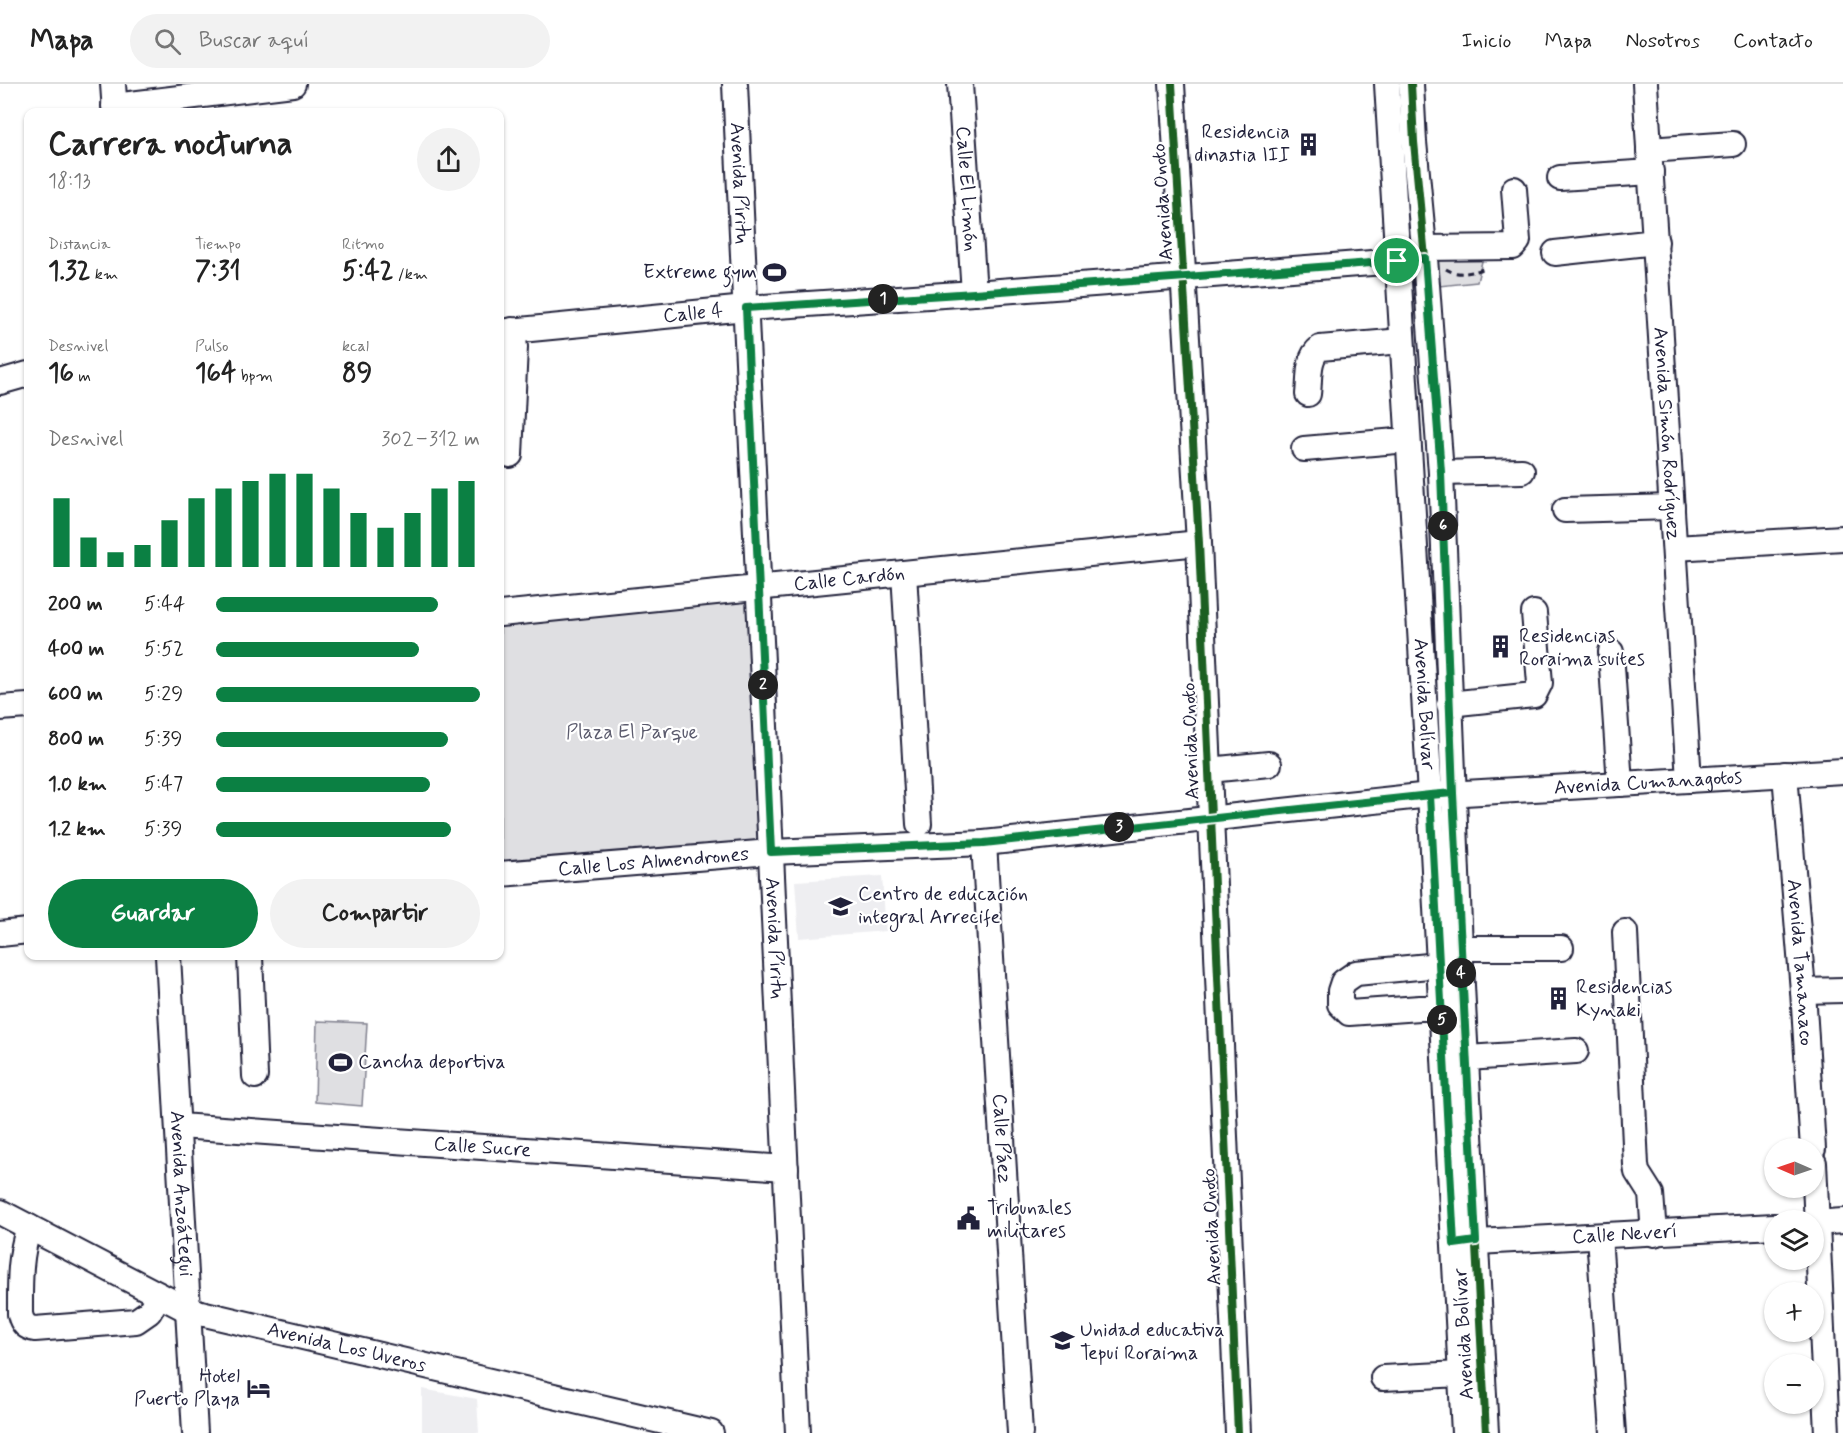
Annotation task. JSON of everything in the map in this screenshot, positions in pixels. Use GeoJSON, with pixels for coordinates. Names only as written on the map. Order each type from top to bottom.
{"type":"FeatureCollection","features":[{"type":"Feature","properties":{"kind":"street"},"geometry":{"type":"LineString","coordinates":[[114,101],[294,84]]}},
{"type":"Feature","properties":{"kind":"street","name":"Avenida Píritu"},"geometry":{"type":"LineString","coordinates":[[735,84],[798,1433]]}},
{"type":"Feature","properties":{"kind":"street","name":"Calle El Limón"},"geometry":{"type":"LineString","coordinates":[[960,84],[974,293]]}},
{"type":"Feature","properties":{"kind":"street","name":"Avenida Onoto"},"geometry":{"type":"LineString","coordinates":[[1172,84],[1199,543],[1238,1433]]}},
{"type":"Feature","properties":{"kind":"street","name":"Avenida Bolívar"},"geometry":{"type":"LineString","coordinates":[[1387,84],[1408,440],[1442,794],[1460,948],[1467,1058],[1461,1374],[1464,1433]]}},
{"type":"Feature","properties":{"kind":"street","name":"Avenida Bolívar"},"geometry":{"type":"LineString","coordinates":[[1411,84],[1441,472],[1449,704],[1442,794],[1439,965],[1465,1243],[1486,1433]]}},
{"type":"Feature","properties":{"kind":"street","name":"Avenida Simón Rodríguez"},"geometry":{"type":"LineString","coordinates":[[1645,84],[1689,780]]}},
{"type":"Feature","properties":{"kind":"street"},"geometry":{"type":"LineString","coordinates":[[1560,178],[1733,144]]}},
{"type":"Feature","properties":{"kind":"street","name":"Calle 4"},"geometry":{"type":"LineString","coordinates":[[506,331],[746,308],[1397,261],[1425,253],[1514,247],[1518,241],[1514,189]]}},
{"type":"Feature","properties":{"kind":"street"},"geometry":{"type":"LineString","coordinates":[[1555,253],[1656,242]]}},
{"type":"Feature","properties":{"kind":"street"},"geometry":{"type":"LineString","coordinates":[[506,331],[516,347],[510,455]]}},
{"type":"Feature","properties":{"kind":"street"},"geometry":{"type":"LineString","coordinates":[[1308,394],[1311,358],[1320,348],[1402,341]]}},
{"type":"Feature","properties":{"kind":"street"},"geometry":{"type":"LineString","coordinates":[[0,382],[24,374]]}},
{"type":"Feature","properties":{"kind":"street"},"geometry":{"type":"LineString","coordinates":[[1304,449],[1408,440]]}},
{"type":"Feature","properties":{"kind":"street"},"geometry":{"type":"LineString","coordinates":[[1441,472],[1522,471]]}},
{"type":"Feature","properties":{"kind":"street"},"geometry":{"type":"LineString","coordinates":[[1565,510],[1672,507]]}},
{"type":"Feature","properties":{"kind":"street"},"geometry":{"type":"LineString","coordinates":[[1675,548],[1843,538]]}},
{"type":"Feature","properties":{"kind":"street","name":"Calle Cardón"},"geometry":{"type":"LineString","coordinates":[[504,614],[1199,543]]}},
{"type":"Feature","properties":{"kind":"street"},"geometry":{"type":"LineString","coordinates":[[904,573],[919,824]]}},
{"type":"Feature","properties":{"kind":"street"},"geometry":{"type":"LineString","coordinates":[[1449,704],[1534,695],[1540,683],[1534,613]]}},
{"type":"Feature","properties":{"kind":"street"},"geometry":{"type":"LineString","coordinates":[[1611,652],[1620,784]]}},
{"type":"Feature","properties":{"kind":"street"},"geometry":{"type":"LineString","coordinates":[[0,708],[24,706]]}},
{"type":"Feature","properties":{"kind":"street"},"geometry":{"type":"LineString","coordinates":[[1209,770],[1269,764]]}},
{"type":"Feature","properties":{"kind":"street","name":"Avenida Cumanagotos"},"geometry":{"type":"LineString","coordinates":[[1442,794],[1843,771]]}},
{"type":"Feature","properties":{"kind":"street","name":"Avenida Tamanaco"},"geometry":{"type":"LineString","coordinates":[[1785,774],[1812,1138]]}},
{"type":"Feature","properties":{"kind":"street","name":"Calle Los Almendrones"},"geometry":{"type":"LineString","coordinates":[[504,874],[771,852],[984,843],[1442,794]]}},
{"type":"Feature","properties":{"kind":"street","name":"Calle Páez"},"geometry":{"type":"LineString","coordinates":[[984,843],[1020,1433]]}},
{"type":"Feature","properties":{"kind":"street"},"geometry":{"type":"LineString","coordinates":[[0,934],[24,931]]}},
{"type":"Feature","properties":{"kind":"street"},"geometry":{"type":"LineString","coordinates":[[1625,932],[1636,1165],[1637,1172],[1651,1194],[1654,1234]]}},
{"type":"Feature","properties":{"kind":"street"},"geometry":{"type":"LineString","coordinates":[[1460,948],[1561,948]]}},
{"type":"Feature","properties":{"kind":"street","name":"Avenida Anzoátegui"},"geometry":{"type":"LineString","coordinates":[[168,960],[195,1433]]}},
{"type":"Feature","properties":{"kind":"street"},"geometry":{"type":"LineString","coordinates":[[249,960],[255,1076]]}},
{"type":"Feature","properties":{"kind":"street"},"geometry":{"type":"LineString","coordinates":[[1439,965],[1356,973],[1343,982],[1340,1004],[1349,1013],[1442,1008]]}},
{"type":"Feature","properties":{"kind":"street"},"geometry":{"type":"LineString","coordinates":[[1803,991],[1843,990]]}},
{"type":"Feature","properties":{"kind":"street"},"geometry":{"type":"LineString","coordinates":[[1467,1058],[1576,1051]]}},
{"type":"Feature","properties":{"kind":"street","name":"Calle Sucre"},"geometry":{"type":"LineString","coordinates":[[178,1126],[786,1168]]}},
{"type":"Feature","properties":{"kind":"street","name":"Avenida Los Uveros"},"geometry":{"type":"LineString","coordinates":[[0,1212],[188,1310],[711,1433]]}},
{"type":"Feature","properties":{"kind":"street"},"geometry":{"type":"LineString","coordinates":[[1824,1222],[1843,1221]]}},
{"type":"Feature","properties":{"kind":"street"},"geometry":{"type":"LineString","coordinates":[[29,1227],[20,1264],[20,1314],[27,1327],[35,1329],[136,1322],[149,1312],[159,1295]]}},
{"type":"Feature","properties":{"kind":"street","name":"Calle Neverí"},"geometry":{"type":"LineString","coordinates":[[1465,1243],[1764,1227]]}},
{"type":"Feature","properties":{"kind":"street"},"geometry":{"type":"LineString","coordinates":[[1599,1236],[1612,1433]]}},
{"type":"Feature","properties":{"kind":"street"},"geometry":{"type":"LineString","coordinates":[[1818,1270],[1827,1433]]}},
{"type":"Feature","properties":{"kind":"street"},"geometry":{"type":"LineString","coordinates":[[1383,1378],[1461,1374]]}},
{"type":"Feature","properties":{"kind":"shaded area","name":"Centro de educación integral Arrecife"},"geometry":{"type":"Polygon","coordinates":[[[882,876],[886,931],[799,938],[795,881],[882,876]]]}},
{"type":"Feature","properties":{"kind":"shaded area"},"geometry":{"type":"Polygon","coordinates":[[[422,1389],[477,1399],[479,1433],[422,1433],[422,1389]]]}},
{"type":"Feature","properties":{"kind":"green space"},"geometry":{"type":"Polygon","coordinates":[[[1484,253],[1477,282],[1439,286],[1435,255],[1484,253]]]}},
{"type":"Feature","properties":{"kind":"green space","name":"Plaza El Parque"},"geometry":{"type":"Polygon","coordinates":[[[759,588],[771,852],[504,874],[504,614],[759,588]]]}},
{"type":"Feature","properties":{"kind":"green space","name":"Cancha deportiva"},"geometry":{"type":"Polygon","coordinates":[[[317,1021],[367,1023],[362,1106],[315,1102],[317,1021]]]}},
{"type":"Feature","properties":{"kind":"cycle path"},"geometry":{"type":"LineString","coordinates":[[1172,84],[1199,543],[1238,1433]]}},
{"type":"Feature","properties":{"kind":"cycle path"},"geometry":{"type":"LineString","coordinates":[[1411,84],[1441,473],[1460,948],[1486,1433]]}},
{"type":"Feature","properties":{"kind":"place","name":"Residencia dinastia III"},"geometry":{"type":"Point","coordinates":[1308,144]}},
{"type":"Feature","properties":{"kind":"place","name":"Extreme gym"},"geometry":{"type":"Point","coordinates":[775,272]}},
{"type":"Feature","properties":{"kind":"place","name":"Residencias Roraima suites"},"geometry":{"type":"Point","coordinates":[1501,647]}},
{"type":"Feature","properties":{"kind":"place","name":"Centro de educación integral Arrecife"},"geometry":{"type":"Point","coordinates":[840,906]}},
{"type":"Feature","properties":{"kind":"place","name":"Residencias Kynaki"},"geometry":{"type":"Point","coordinates":[1558,998]}},
{"type":"Feature","properties":{"kind":"place","name":"Cancha deportiva"},"geometry":{"type":"Point","coordinates":[340,1062]}},
{"type":"Feature","properties":{"kind":"place","name":"Tribunales militares"},"geometry":{"type":"Point","coordinates":[969,1219]}},
{"type":"Feature","properties":{"kind":"place","name":"Unidad educativa Tepui Roraima"},"geometry":{"type":"Point","coordinates":[1062,1341]}},
{"type":"Feature","properties":{"kind":"place","name":"Hotel Puerto Playa"},"geometry":{"type":"Point","coordinates":[258,1388]}},
{"type":"Feature","properties":{"kind":"route"},"geometry":{"type":"LineString","coordinates":[[1397,261],[746,308],[771,852],[984,843],[1211,817],[1430,795],[1453,793],[1476,1241],[1454,1244],[1430,795],[1453,793],[1441,472],[1425,258],[1397,261]]}}]}
